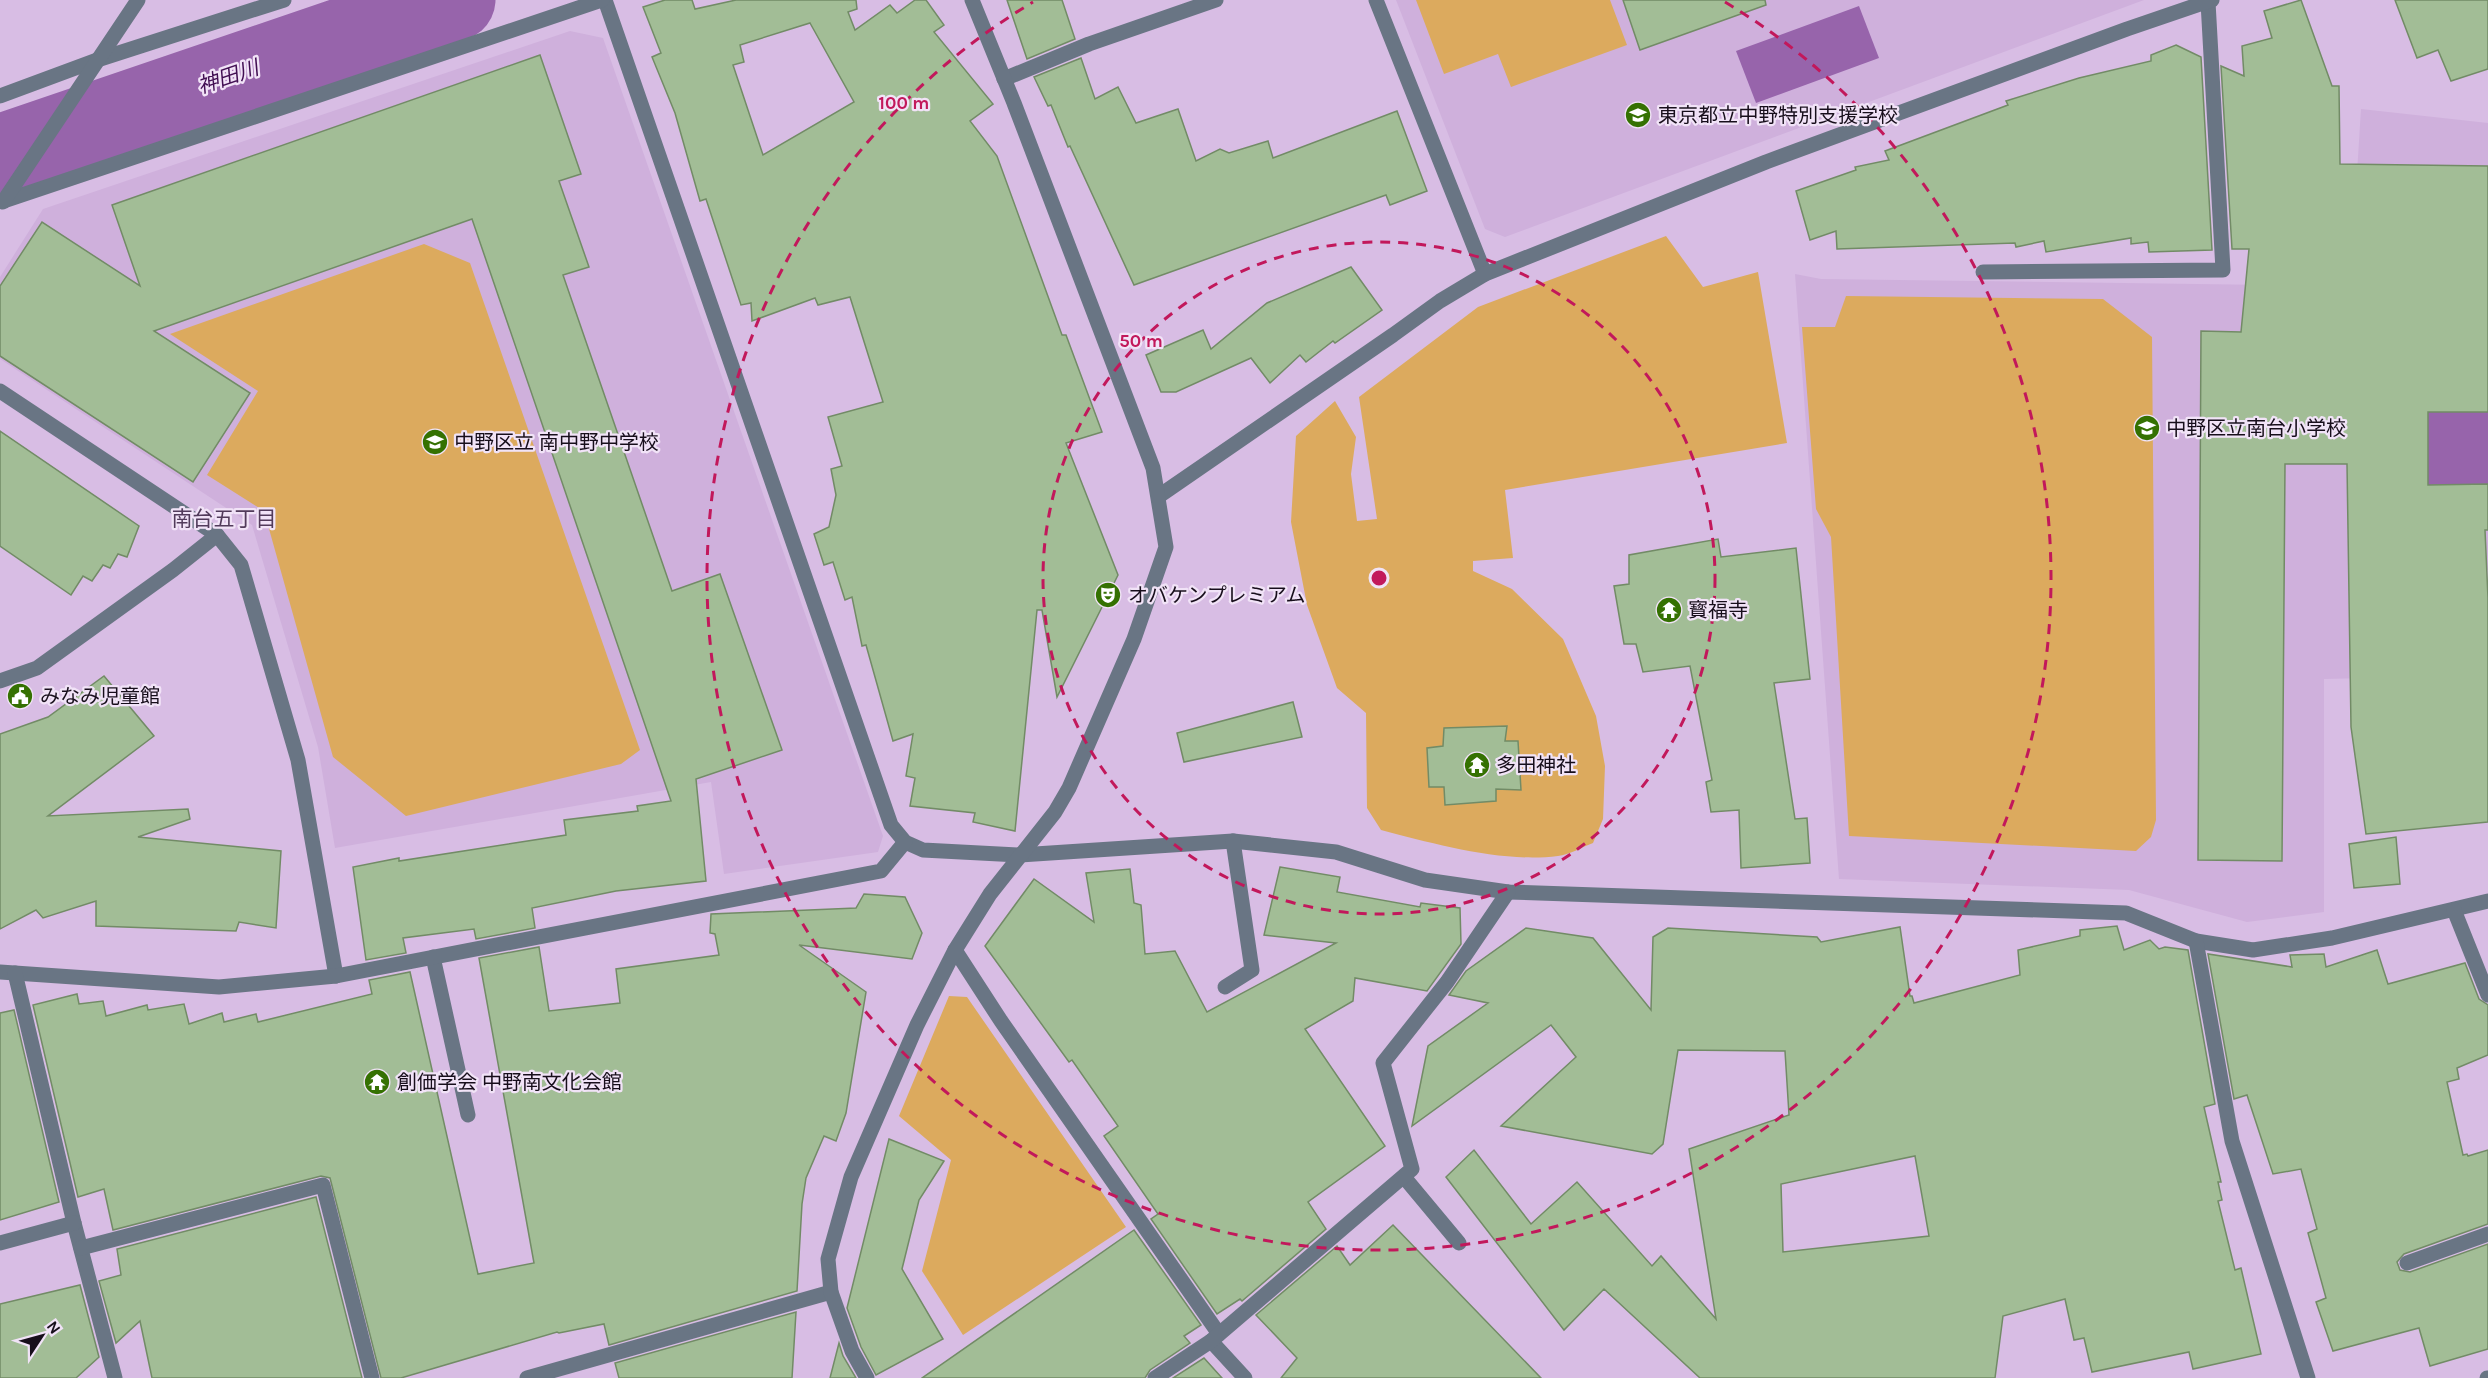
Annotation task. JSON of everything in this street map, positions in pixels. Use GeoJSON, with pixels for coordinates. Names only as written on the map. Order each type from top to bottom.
{"type":"FeatureCollection","features":[{"type":"Feature","properties":{"kind":"street"},"geometry":{"type":"LineString","coordinates":[[2,204],[138,0]]}},
{"type":"Feature","properties":{"kind":"street"},"geometry":{"type":"LineString","coordinates":[[0,96],[97,60],[284,0]]}},
{"type":"Feature","properties":{"kind":"street"},"geometry":{"type":"LineString","coordinates":[[2,204],[603,0],[891,825],[905,842],[922,850],[1020,855],[1233,841],[1336,852],[1425,880],[1508,892],[2126,913],[2196,941],[2253,950],[2332,938],[2488,901]]}},
{"type":"Feature","properties":{"kind":"street"},"geometry":{"type":"LineString","coordinates":[[867,1378],[852,1351],[831,1292],[828,1259],[851,1177],[917,1025],[955,950],[990,894],[1055,812],[1069,788],[1134,639],[1166,547],[1153,468],[972,0]]}},
{"type":"Feature","properties":{"kind":"street"},"geometry":{"type":"LineString","coordinates":[[1004,79],[1089,44],[1216,0]]}},
{"type":"Feature","properties":{"kind":"street"},"geometry":{"type":"LineString","coordinates":[[1376,0],[1485,274]]}},
{"type":"Feature","properties":{"kind":"street"},"geometry":{"type":"LineString","coordinates":[[1159,496],[1440,301],[1485,274],[1766,162],[2116,33],[2210,1],[2223,270],[1983,272]]}},
{"type":"Feature","properties":{"kind":"street"},"geometry":{"type":"LineString","coordinates":[[0,391],[217,535],[241,565],[298,760],[336,976]]}},
{"type":"Feature","properties":{"kind":"street"},"geometry":{"type":"LineString","coordinates":[[0,681],[37,668],[173,570],[217,535]]}},
{"type":"Feature","properties":{"kind":"street"},"geometry":{"type":"LineString","coordinates":[[1225,987],[1252,970],[1233,841]]}},
{"type":"Feature","properties":{"kind":"street"},"geometry":{"type":"LineString","coordinates":[[115,1378],[8,972],[219,987],[336,976],[881,871],[905,842]]}},
{"type":"Feature","properties":{"kind":"street"},"geometry":{"type":"LineString","coordinates":[[1155,1378],[1215,1337],[1413,1169],[1383,1063],[1447,982],[1508,892]]}},
{"type":"Feature","properties":{"kind":"street"},"geometry":{"type":"LineString","coordinates":[[2454,910],[2488,995]]}},
{"type":"Feature","properties":{"kind":"street"},"geometry":{"type":"LineString","coordinates":[[2196,941],[2232,1141],[2306,1378]]}},
{"type":"Feature","properties":{"kind":"street"},"geometry":{"type":"LineString","coordinates":[[955,950],[1215,1337],[1245,1378]]}},
{"type":"Feature","properties":{"kind":"street"},"geometry":{"type":"LineString","coordinates":[[433,957],[468,1115]]}},
{"type":"Feature","properties":{"kind":"street"},"geometry":{"type":"LineString","coordinates":[[1404,1177],[1459,1243]]}},
{"type":"Feature","properties":{"kind":"street"},"geometry":{"type":"LineString","coordinates":[[81,1248],[323,1185],[372,1378]]}},
{"type":"Feature","properties":{"kind":"street"},"geometry":{"type":"LineString","coordinates":[[0,1243],[74,1223]]}},
{"type":"Feature","properties":{"kind":"street"},"geometry":{"type":"LineString","coordinates":[[2407,1263],[2488,1234]]}},
{"type":"Feature","properties":{"kind":"street"},"geometry":{"type":"LineString","coordinates":[[527,1378],[831,1292]]}},
{"type":"Feature","properties":{"kind":"shaded area","name":"東京都立中野特別支援学校"},"geometry":{"type":"Polygon","coordinates":[[[1396,0],[2144,0],[1505,237],[1485,229],[1396,0]]]}},
{"type":"Feature","properties":{"kind":"shaded area"},"geometry":{"type":"Polygon","coordinates":[[[1416,0],[1610,0],[1627,45],[1511,87],[1498,54],[1444,74],[1416,0]]]}},
{"type":"Feature","properties":{"kind":"shaded area"},"geometry":{"type":"Polygon","coordinates":[[[1859,6],[1879,58],[1756,103],[1736,51],[1859,6]]]}},
{"type":"Feature","properties":{"kind":"shaded area","name":"中野区立 南中野中学校"},"geometry":{"type":"Polygon","coordinates":[[[570,31],[603,38],[883,836],[878,852],[724,874],[711,782],[335,848],[318,747],[252,525],[0,359],[0,277],[43,209],[570,31]]]}},
{"type":"Feature","properties":{"kind":"shaded area","name":"中野区立南台小学校"},"geometry":{"type":"Polygon","coordinates":[[[2361,109],[2488,123],[2488,570],[2455,575],[2455,676],[2324,679],[2324,912],[2247,922],[2129,890],[1839,879],[1795,274],[1821,279],[2350,286],[2361,109]]]}},
{"type":"Feature","properties":{"kind":"shaded area"},"geometry":{"type":"Polygon","coordinates":[[[1666,236],[1703,287],[1758,272],[1787,443],[1505,490],[1513,558],[1473,561],[1473,571],[1512,589],[1563,639],[1596,716],[1605,766],[1603,819],[1593,843],[1571,853],[1537,857],[1492,855],[1381,830],[1367,808],[1366,713],[1337,688],[1307,605],[1291,522],[1296,436],[1335,401],[1356,437],[1351,474],[1357,521],[1377,519],[1359,397],[1478,307],[1666,236]]]}},
{"type":"Feature","properties":{"kind":"shaded area"},"geometry":{"type":"Polygon","coordinates":[[[424,244],[470,263],[640,750],[621,764],[406,816],[333,757],[264,511],[207,475],[258,391],[170,334],[424,244]]]}},
{"type":"Feature","properties":{"kind":"shaded area"},"geometry":{"type":"Polygon","coordinates":[[[1846,296],[2103,299],[2152,337],[2156,820],[2151,837],[2136,851],[1849,836],[1831,537],[1816,509],[1802,327],[1835,327],[1846,296]]]}},
{"type":"Feature","properties":{"kind":"shaded area"},"geometry":{"type":"Polygon","coordinates":[[[2428,412],[2488,412],[2488,484],[2428,485],[2428,412]]]}},
{"type":"Feature","properties":{"kind":"shaded area"},"geometry":{"type":"Polygon","coordinates":[[[949,996],[967,997],[1126,1227],[963,1335],[922,1271],[951,1160],[899,1116],[949,996]]]}},
{"type":"Feature","properties":{"kind":"building"},"geometry":{"type":"Polygon","coordinates":[[[665,0],[692,0],[695,9],[736,0],[856,0],[857,9],[848,12],[855,30],[890,5],[897,13],[915,0],[926,0],[944,25],[934,32],[993,104],[970,121],[997,156],[1062,335],[1066,335],[1102,432],[1066,443],[1118,575],[1057,697],[1042,610],[1037,610],[1015,831],[973,822],[975,813],[910,806],[915,778],[906,776],[913,734],[893,741],[866,645],[862,646],[852,597],[845,600],[833,562],[824,565],[814,534],[829,527],[836,495],[831,469],[842,466],[828,417],[883,402],[850,297],[818,305],[815,298],[752,321],[751,303],[741,305],[706,199],[700,201],[675,113],[652,57],[661,53],[643,7],[665,0]],[[810,23],[740,45],[744,62],[733,65],[763,155],[854,102],[810,23]]]}},
{"type":"Feature","properties":{"kind":"building"},"geometry":{"type":"Polygon","coordinates":[[[1007,0],[1062,0],[1075,39],[1027,59],[1007,0]]]}},
{"type":"Feature","properties":{"kind":"building"},"geometry":{"type":"Polygon","coordinates":[[[1623,0],[1765,0],[1766,5],[1640,50],[1623,0]]]}},
{"type":"Feature","properties":{"kind":"building"},"geometry":{"type":"Polygon","coordinates":[[[2301,0],[2332,86],[2339,86],[2340,164],[2488,166],[2488,412],[2428,412],[2428,485],[2488,484],[2488,530],[2485,530],[2488,598],[2488,822],[2366,834],[2351,727],[2347,464],[2285,464],[2282,861],[2198,860],[2201,331],[2241,332],[2249,249],[2232,249],[2221,66],[2244,76],[2242,46],[2272,38],[2264,11],[2301,0]]]}},
{"type":"Feature","properties":{"kind":"building"},"geometry":{"type":"Polygon","coordinates":[[[2395,0],[2488,0],[2488,69],[2451,81],[2438,50],[2417,58],[2395,0]]]}},
{"type":"Feature","properties":{"kind":"building"},"geometry":{"type":"Polygon","coordinates":[[[2176,45],[2201,57],[2212,250],[2149,252],[2148,242],[2131,244],[2131,238],[2046,252],[2044,241],[2016,247],[2015,243],[1837,249],[1836,231],[1810,240],[1796,191],[1856,170],[1855,167],[1889,160],[1885,151],[2008,105],[2006,101],[2079,78],[2151,61],[2151,55],[2176,45]]]}},
{"type":"Feature","properties":{"kind":"building"},"geometry":{"type":"Polygon","coordinates":[[[540,55],[581,174],[559,181],[589,267],[563,275],[672,591],[720,574],[782,750],[696,779],[706,881],[616,891],[532,908],[535,928],[476,939],[474,929],[403,938],[406,953],[366,960],[353,867],[399,858],[399,861],[566,835],[564,820],[638,811],[637,806],[671,801],[472,219],[154,331],[250,393],[193,482],[0,356],[0,286],[42,222],[140,286],[112,205],[540,55]]]}},
{"type":"Feature","properties":{"kind":"building"},"geometry":{"type":"Polygon","coordinates":[[[1081,58],[1095,99],[1118,87],[1136,123],[1178,109],[1196,161],[1220,149],[1229,153],[1268,141],[1273,158],[1397,111],[1427,191],[1390,205],[1386,195],[1134,285],[1070,146],[1068,147],[1051,105],[1048,106],[1034,77],[1081,58]]]}},
{"type":"Feature","properties":{"kind":"building"},"geometry":{"type":"Polygon","coordinates":[[[1351,267],[1382,310],[1335,343],[1333,341],[1306,362],[1300,355],[1270,383],[1251,358],[1176,392],[1161,392],[1146,355],[1203,330],[1211,349],[1267,303],[1351,267]]]}},
{"type":"Feature","properties":{"kind":"building"},"geometry":{"type":"Polygon","coordinates":[[[0,431],[139,526],[127,557],[118,554],[110,568],[103,565],[92,581],[83,576],[71,595],[0,546],[0,431]]]}},
{"type":"Feature","properties":{"kind":"building"},"geometry":{"type":"Polygon","coordinates":[[[1718,539],[1721,557],[1796,548],[1810,679],[1774,683],[1795,819],[1807,818],[1810,863],[1741,868],[1739,810],[1711,812],[1706,782],[1712,780],[1690,666],[1643,672],[1636,644],[1624,644],[1614,586],[1629,584],[1629,555],[1718,539]]]}},
{"type":"Feature","properties":{"kind":"building"},"geometry":{"type":"Polygon","coordinates":[[[104,676],[154,736],[48,816],[188,809],[190,819],[138,837],[281,851],[276,928],[239,922],[236,931],[96,926],[96,901],[43,918],[36,910],[0,929],[0,734],[48,717],[104,676]]]}},
{"type":"Feature","properties":{"kind":"building"},"geometry":{"type":"Polygon","coordinates":[[[1293,702],[1302,737],[1184,762],[1177,733],[1293,702]]]}},
{"type":"Feature","properties":{"kind":"building"},"geometry":{"type":"Polygon","coordinates":[[[1507,726],[1505,741],[1518,741],[1521,790],[1496,789],[1496,801],[1445,805],[1444,787],[1429,787],[1427,748],[1443,746],[1444,728],[1507,726]]]}},
{"type":"Feature","properties":{"kind":"building"},"geometry":{"type":"Polygon","coordinates":[[[2396,837],[2400,884],[2354,888],[2349,844],[2396,837]]]}},
{"type":"Feature","properties":{"kind":"building"},"geometry":{"type":"Polygon","coordinates":[[[1280,867],[1340,877],[1337,892],[1420,907],[1421,903],[1460,908],[1461,944],[1427,991],[1355,978],[1353,1001],[1305,1029],[1385,1146],[1308,1202],[1326,1229],[1242,1301],[1240,1299],[1217,1314],[1151,1219],[1158,1214],[1104,1136],[1118,1126],[1072,1060],[1069,1062],[985,946],[1034,879],[1094,922],[1086,873],[1130,869],[1134,903],[1141,905],[1145,954],[1175,951],[1207,1012],[1336,943],[1264,935],[1280,867]]]}},
{"type":"Feature","properties":{"kind":"building"},"geometry":{"type":"Polygon","coordinates":[[[864,894],[905,897],[922,933],[912,959],[799,945],[866,992],[846,1113],[836,1141],[824,1136],[806,1178],[802,1204],[797,1291],[609,1345],[604,1324],[557,1332],[401,1378],[381,1378],[330,1178],[321,1176],[113,1230],[104,1189],[78,1197],[33,1005],[77,994],[79,1004],[103,1001],[106,1016],[147,1005],[148,1010],[184,1004],[189,1024],[222,1013],[224,1022],[256,1014],[258,1022],[372,994],[369,980],[410,972],[478,1274],[534,1263],[479,958],[539,947],[549,1011],[620,1003],[616,969],[719,955],[715,934],[710,933],[711,914],[856,908],[864,894]]]}},
{"type":"Feature","properties":{"kind":"building"},"geometry":{"type":"Polygon","coordinates":[[[2117,926],[2124,950],[2150,940],[2159,949],[2165,947],[2188,950],[2215,1104],[2204,1107],[2221,1182],[2218,1182],[2222,1200],[2218,1201],[2235,1270],[2241,1268],[2261,1354],[2193,1369],[2189,1352],[2092,1372],[2084,1338],[2074,1340],[2065,1299],[2003,1316],[1995,1378],[1700,1378],[1604,1289],[1564,1330],[1446,1177],[1474,1150],[1531,1224],[1577,1182],[1652,1266],[1661,1256],[1716,1319],[1689,1149],[1789,1115],[1785,1051],[1678,1050],[1663,1144],[1652,1154],[1501,1126],[1576,1057],[1551,1025],[1412,1126],[1428,1046],[1488,1003],[1449,995],[1466,971],[1526,928],[1593,938],[1651,1010],[1653,937],[1668,928],[1817,937],[1821,942],[1900,927],[1910,996],[1914,1003],[2020,975],[2018,950],[2080,936],[2080,930],[2117,926]],[[1915,1156],[1781,1184],[1783,1252],[1929,1236],[1915,1156]]]}},
{"type":"Feature","properties":{"kind":"building"},"geometry":{"type":"Polygon","coordinates":[[[2377,950],[2388,984],[2465,963],[2479,999],[2488,1005],[2488,1055],[2457,1068],[2459,1079],[2447,1082],[2463,1155],[2468,1156],[2488,1150],[2488,1224],[2404,1254],[2397,1262],[2400,1270],[2410,1272],[2488,1244],[2488,1349],[2430,1366],[2419,1328],[2333,1351],[2316,1302],[2326,1298],[2308,1233],[2317,1229],[2301,1169],[2273,1174],[2247,1095],[2234,1099],[2208,954],[2292,967],[2290,955],[2324,954],[2326,967],[2377,950]]]}},
{"type":"Feature","properties":{"kind":"building"},"geometry":{"type":"Polygon","coordinates":[[[14,1010],[59,1202],[0,1220],[0,1013],[14,1010]]]}},
{"type":"Feature","properties":{"kind":"building"},"geometry":{"type":"Polygon","coordinates":[[[889,1139],[944,1161],[919,1200],[902,1269],[943,1339],[876,1375],[861,1347],[847,1308],[889,1139]]]}},
{"type":"Feature","properties":{"kind":"building"},"geometry":{"type":"Polygon","coordinates":[[[316,1197],[362,1378],[152,1378],[140,1321],[116,1343],[99,1281],[121,1275],[117,1249],[316,1197]]]}},
{"type":"Feature","properties":{"kind":"building"},"geometry":{"type":"Polygon","coordinates":[[[1393,1225],[1541,1378],[1281,1378],[1297,1358],[1256,1315],[1337,1246],[1350,1265],[1393,1225]]]}},
{"type":"Feature","properties":{"kind":"building"},"geometry":{"type":"Polygon","coordinates":[[[1134,1230],[1201,1325],[1184,1336],[1190,1343],[1150,1370],[1145,1378],[922,1378],[1134,1230]]]}},
{"type":"Feature","properties":{"kind":"building"},"geometry":{"type":"Polygon","coordinates":[[[80,1285],[99,1357],[76,1378],[0,1378],[0,1304],[80,1285]]]}},
{"type":"Feature","properties":{"kind":"building"},"geometry":{"type":"Polygon","coordinates":[[[796,1312],[792,1378],[619,1378],[615,1363],[796,1312]]]}},
{"type":"Feature","properties":{"kind":"building"},"geometry":{"type":"Polygon","coordinates":[[[839,1343],[843,1356],[856,1378],[830,1378],[839,1343]]]}},
{"type":"Feature","properties":{"kind":"building"},"geometry":{"type":"Polygon","coordinates":[[[1204,1358],[1222,1378],[1173,1378],[1204,1358]]]}},
{"type":"Feature","properties":{"kind":"waterway","name":"神田川"},"geometry":{"type":"LineString","coordinates":[[0,155],[455,0]]}},
{"type":"Feature","properties":{"kind":"place","name":"東京都立中野特別支援学校"},"geometry":{"type":"Point","coordinates":[1638,115]}},
{"type":"Feature","properties":{"kind":"place","name":"中野区立南台小学校"},"geometry":{"type":"Point","coordinates":[2147,428]}},
{"type":"Feature","properties":{"kind":"place","name":"中野区立 南中野中学校"},"geometry":{"type":"Point","coordinates":[435,442]}},
{"type":"Feature","properties":{"kind":"place","name":"オバケンプレミアム"},"geometry":{"type":"Point","coordinates":[1108,595]}},
{"type":"Feature","properties":{"kind":"place","name":"寳福寺"},"geometry":{"type":"Point","coordinates":[1669,610]}},
{"type":"Feature","properties":{"kind":"place","name":"みなみ児童館"},"geometry":{"type":"Point","coordinates":[20,696]}},
{"type":"Feature","properties":{"kind":"place","name":"多田神社"},"geometry":{"type":"Point","coordinates":[1477,765]}},
{"type":"Feature","properties":{"kind":"place","name":"創価学会 中野南文化会館"},"geometry":{"type":"Point","coordinates":[377,1082]}},
{"type":"Feature","properties":{"kind":"district","name":"南台五丁目"},"geometry":{"type":"Point","coordinates":[224,519]}}]}
